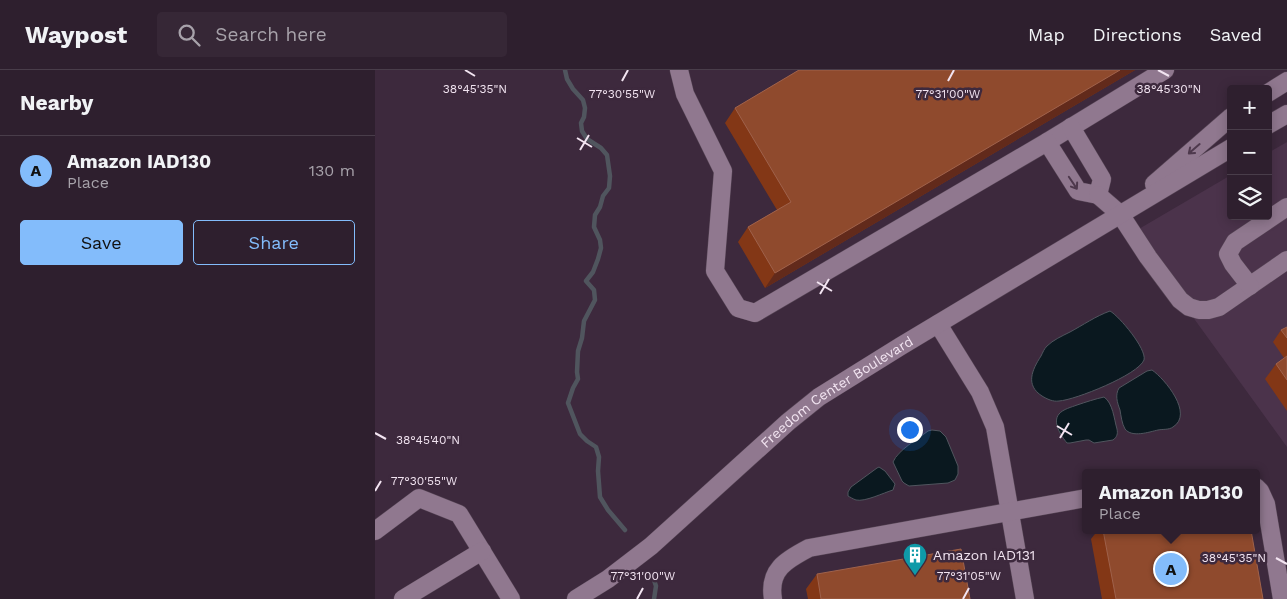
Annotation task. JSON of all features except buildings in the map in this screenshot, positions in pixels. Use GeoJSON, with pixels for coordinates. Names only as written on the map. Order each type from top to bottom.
{"type":"FeatureCollection","features":[{"type":"Feature","properties":{"kind":"street"},"geometry":{"type":"LineString","coordinates":[[679,70],[685,94],[723,171],[715,271],[738,308],[755,313],[1071,128],[1165,70]]}},
{"type":"Feature","properties":{"kind":"street"},"geometry":{"type":"LineString","coordinates":[[1272,91],[1287,82]]}},
{"type":"Feature","properties":{"kind":"street"},"geometry":{"type":"LineString","coordinates":[[1272,123],[1287,114]]}},
{"type":"Feature","properties":{"kind":"street","name":"Freedom Center Boulevard"},"geometry":{"type":"LineString","coordinates":[[1120,214],[1227,120]]}},
{"type":"Feature","properties":{"kind":"street"},"geometry":{"type":"LineString","coordinates":[[1071,128],[1102,179],[1098,196]]}},
{"type":"Feature","properties":{"kind":"street"},"geometry":{"type":"LineString","coordinates":[[1047,142],[1078,191],[1098,196],[1120,214],[1148,257],[1180,300],[1189,306],[1199,310],[1219,307],[1287,260]]}},
{"type":"Feature","properties":{"kind":"street","name":"Freedom Center Boulevard"},"geometry":{"type":"LineString","coordinates":[[576,599],[607,579],[651,546],[788,422],[819,397],[1227,150]]}},
{"type":"Feature","properties":{"kind":"street"},"geometry":{"type":"LineString","coordinates":[[1250,286],[1233,264],[1228,254],[1235,242],[1287,207]]}},
{"type":"Feature","properties":{"kind":"street"},"geometry":{"type":"LineString","coordinates":[[938,324],[980,392],[995,427],[1025,599]]}},
{"type":"Feature","properties":{"kind":"street"},"geometry":{"type":"LineString","coordinates":[[1260,491],[1266,504],[1282,599]]}},
{"type":"Feature","properties":{"kind":"street"},"geometry":{"type":"LineString","coordinates":[[375,531],[419,498],[459,514],[511,599]]}},
{"type":"Feature","properties":{"kind":"street"},"geometry":{"type":"LineString","coordinates":[[773,599],[773,580],[780,568],[789,558],[809,548],[1082,499]]}},
{"type":"Feature","properties":{"kind":"street"},"geometry":{"type":"LineString","coordinates":[[403,599],[482,551]]}},
{"type":"Feature","properties":{"kind":"shaded area"},"geometry":{"type":"Polygon","coordinates":[[[1287,142],[1287,447],[1132,233],[1227,177],[1227,220],[1272,220],[1272,151],[1287,142]]]}},
{"type":"Feature","properties":{"kind":"shaded area"},"geometry":{"type":"Polygon","coordinates":[[[1110,311],[1126,326],[1141,348],[1144,360],[1139,366],[1105,386],[1067,400],[1052,401],[1037,392],[1032,382],[1033,372],[1046,347],[1058,338],[1110,311]]]}},
{"type":"Feature","properties":{"kind":"shaded area"},"geometry":{"type":"Polygon","coordinates":[[[1152,370],[1164,381],[1175,397],[1179,406],[1179,421],[1170,429],[1141,434],[1128,432],[1123,425],[1117,393],[1119,388],[1147,371],[1152,370]]]}},
{"type":"Feature","properties":{"kind":"shaded area"},"geometry":{"type":"Polygon","coordinates":[[[1104,397],[1113,412],[1117,431],[1115,438],[1094,443],[1086,440],[1067,443],[1057,425],[1056,421],[1059,414],[1070,407],[1104,397]]]}},
{"type":"Feature","properties":{"kind":"shaded area"},"geometry":{"type":"Polygon","coordinates":[[[932,430],[940,431],[946,437],[958,466],[958,474],[955,480],[948,483],[909,486],[902,481],[893,462],[904,449],[932,430]]]}},
{"type":"Feature","properties":{"kind":"shaded area"},"geometry":{"type":"Polygon","coordinates":[[[879,467],[885,471],[895,484],[893,490],[864,500],[856,500],[848,496],[851,487],[879,467]]]}},
{"type":"Feature","properties":{"kind":"waterway"},"geometry":{"type":"LineString","coordinates":[[565,70],[567,79],[583,100],[585,108],[581,123],[582,131],[587,139],[601,148],[607,155],[610,176],[609,188],[603,196],[600,207],[595,215],[594,227],[600,240],[601,248],[593,272],[586,281],[594,290],[595,300],[584,321],[578,351],[578,379],[568,403],[580,434],[596,447],[599,457],[600,497],[625,530]]}},
{"type":"Feature","properties":{"kind":"waterway"},"geometry":{"type":"LineString","coordinates":[[654,580],[656,586],[654,599]]}},
{"type":"Feature","properties":{"kind":"place","name":"Amazon IAD130"},"geometry":{"type":"Point","coordinates":[1171,569]}},
{"type":"Feature","properties":{"kind":"place","name":"Amazon IAD131"},"geometry":{"type":"Point","coordinates":[915,576]}}]}
